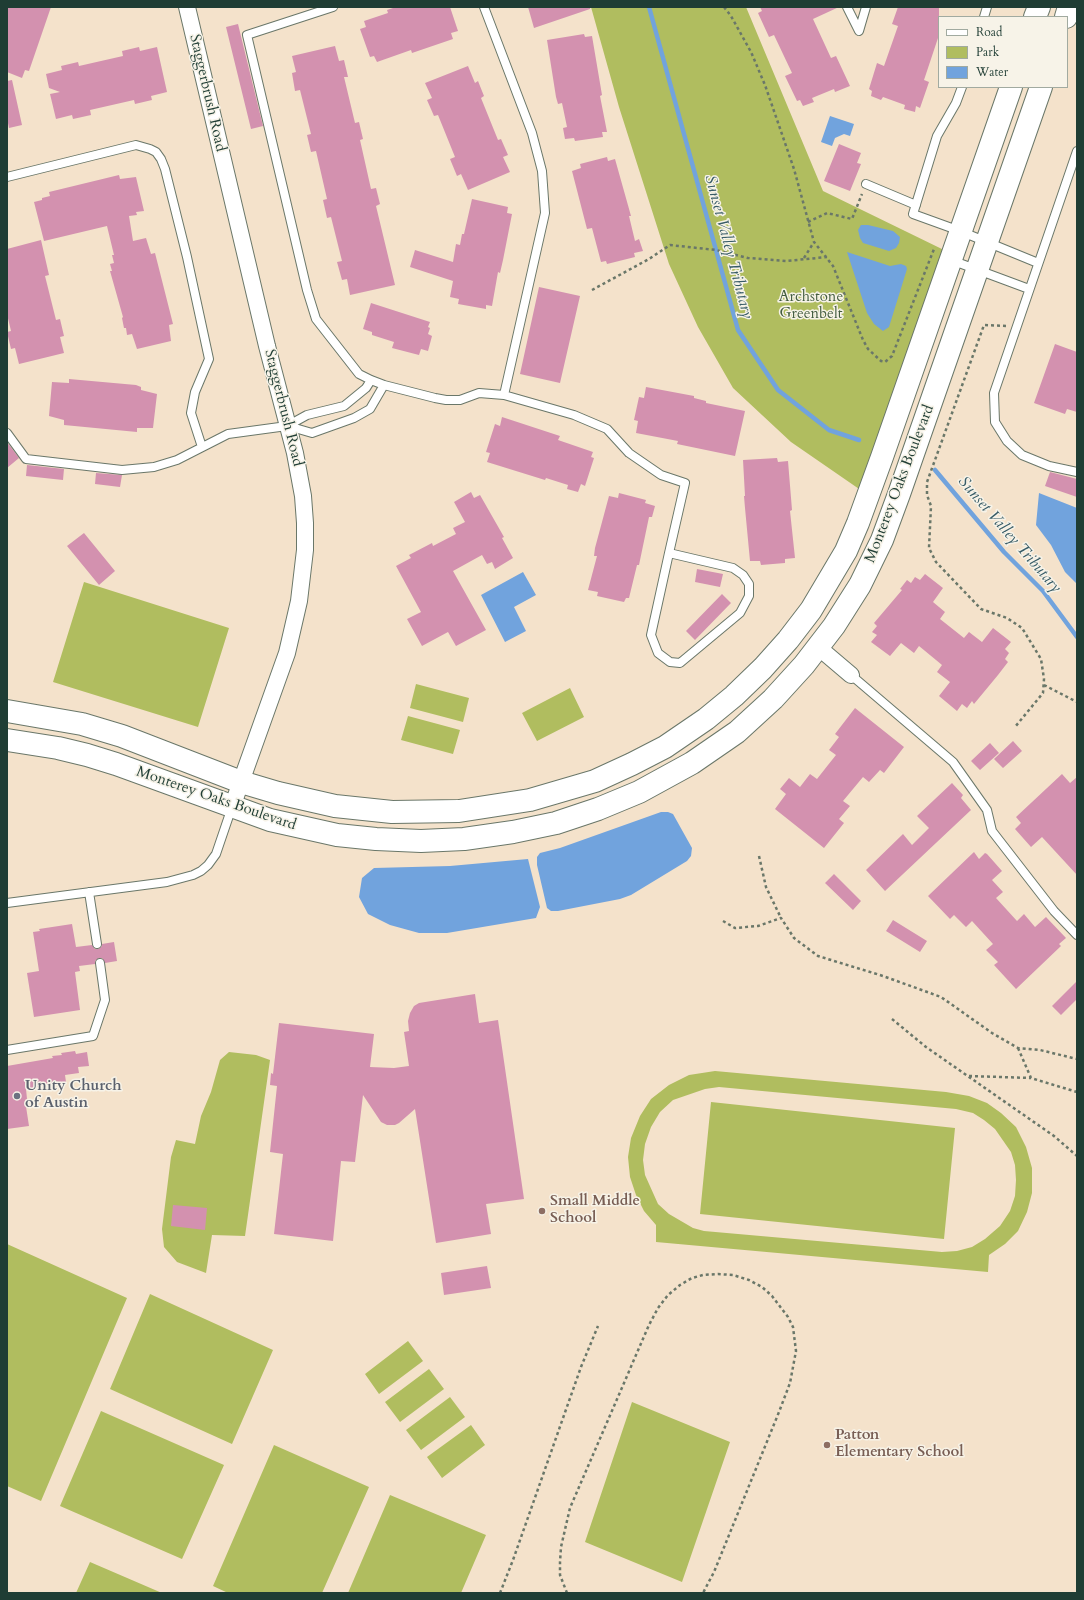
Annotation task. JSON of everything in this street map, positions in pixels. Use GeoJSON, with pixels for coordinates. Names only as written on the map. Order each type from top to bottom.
{"type":"FeatureCollection","features":[{"type":"Feature","properties":{"kind":"street","name":"Staggerbrush Road"},"geometry":{"type":"LineString","coordinates":[[187,7],[287,426],[295,453],[303,496],[305,523],[305,550],[299,601],[286,653],[232,807]]}},
{"type":"Feature","properties":{"kind":"street","name":"Monterey Oaks Boulevard"},"geometry":{"type":"LineString","coordinates":[[7,710],[42,716],[95,728],[122,736],[241,782],[278,793],[335,806],[392,812],[459,811],[500,806],[530,800],[601,778],[665,747],[706,719],[740,691],[763,668],[788,640],[811,610],[846,551],[882,457],[942,254],[960,231],[1011,88]]}},
{"type":"Feature","properties":{"kind":"street","name":"Monterey Oaks Boulevard"},"geometry":{"type":"LineString","coordinates":[[7,740],[58,748],[87,755],[116,764],[270,820],[338,835],[376,840],[421,841],[464,839],[513,832],[556,823],[639,792],[680,770],[736,732],[772,698],[804,665],[834,626],[860,585],[882,540],[1041,88]]}},
{"type":"Feature","properties":{"kind":"street"},"geometry":{"type":"LineString","coordinates":[[818,647],[851,675]]}},
{"type":"Feature","properties":{"kind":"lane"},"geometry":{"type":"LineString","coordinates":[[333,7],[247,35],[307,290],[316,319],[359,374],[371,380],[384,385],[446,400],[460,400],[479,393],[504,395],[574,415],[607,429],[629,453],[660,475],[685,483],[650,635],[658,654],[670,662],[680,663],[740,613],[748,596],[749,584],[743,575],[732,568],[669,554]]}},
{"type":"Feature","properties":{"kind":"lane"},"geometry":{"type":"LineString","coordinates":[[484,7],[532,133],[542,171],[545,213],[504,395]]}},
{"type":"Feature","properties":{"kind":"lane"},"geometry":{"type":"LineString","coordinates":[[847,7],[859,31],[866,7]]}},
{"type":"Feature","properties":{"kind":"lane"},"geometry":{"type":"LineString","coordinates":[[962,88],[956,103],[937,136],[913,214],[960,231],[1038,263]]}},
{"type":"Feature","properties":{"kind":"lane"},"geometry":{"type":"LineString","coordinates":[[7,177],[136,145],[156,152],[165,169],[187,257],[209,359],[195,392],[191,413],[202,447]]}},
{"type":"Feature","properties":{"kind":"lane"},"geometry":{"type":"LineString","coordinates":[[1077,151],[994,393],[995,422],[1007,441],[1022,455],[1050,466],[1077,472]]}},
{"type":"Feature","properties":{"kind":"lane"},"geometry":{"type":"LineString","coordinates":[[866,184],[916,205]]}},
{"type":"Feature","properties":{"kind":"lane"},"geometry":{"type":"LineString","coordinates":[[942,254],[1030,289]]}},
{"type":"Feature","properties":{"kind":"lane"},"geometry":{"type":"LineString","coordinates":[[7,433],[26,459],[122,470],[154,467],[177,460],[228,434],[287,426],[307,415],[344,406],[366,388],[371,380]]}},
{"type":"Feature","properties":{"kind":"lane"},"geometry":{"type":"LineString","coordinates":[[287,426],[312,433],[354,418],[370,409],[384,385]]}},
{"type":"Feature","properties":{"kind":"lane"},"geometry":{"type":"LineString","coordinates":[[851,675],[952,762],[987,810],[992,830],[1054,911],[1077,935]]}},
{"type":"Feature","properties":{"kind":"lane"},"geometry":{"type":"LineString","coordinates":[[7,903],[183,879],[201,871],[208,865],[216,854],[232,807]]}},
{"type":"Feature","properties":{"kind":"lane"},"geometry":{"type":"LineString","coordinates":[[89,892],[97,944]]}},
{"type":"Feature","properties":{"kind":"lane"},"geometry":{"type":"LineString","coordinates":[[7,1050],[93,1036],[106,1000],[100,963]]}},
{"type":"Feature","properties":{"kind":"path"},"geometry":{"type":"LineString","coordinates":[[724,7],[731,16],[747,46],[765,85],[794,169],[814,242],[827,257],[838,276],[868,349],[881,362],[885,362],[892,356],[942,254]]}},
{"type":"Feature","properties":{"kind":"path"},"geometry":{"type":"LineString","coordinates":[[808,222],[827,213],[852,219],[866,184]]}},
{"type":"Feature","properties":{"kind":"path"},"geometry":{"type":"LineString","coordinates":[[804,258],[814,242]]}},
{"type":"Feature","properties":{"kind":"path"},"geometry":{"type":"LineString","coordinates":[[592,290],[649,259],[670,245],[716,250],[748,258],[786,261],[804,258],[827,257]]}},
{"type":"Feature","properties":{"kind":"path"},"geometry":{"type":"LineString","coordinates":[[1016,726],[1044,693],[1044,678],[1041,659],[1022,628],[1007,618],[981,609],[936,562],[929,548],[931,506],[926,496],[927,482],[984,325],[1017,326]]}},
{"type":"Feature","properties":{"kind":"path"},"geometry":{"type":"LineString","coordinates":[[1044,685],[1077,702]]}},
{"type":"Feature","properties":{"kind":"path"},"geometry":{"type":"LineString","coordinates":[[759,856],[766,887],[781,918],[794,938],[818,956],[883,976],[941,997],[992,1033],[1018,1048],[1040,1050],[1077,1059]]}},
{"type":"Feature","properties":{"kind":"path"},"geometry":{"type":"LineString","coordinates":[[723,921],[735,928],[758,926],[781,918]]}},
{"type":"Feature","properties":{"kind":"path"},"geometry":{"type":"LineString","coordinates":[[892,1019],[926,1046],[1054,1136],[1077,1156]]}},
{"type":"Feature","properties":{"kind":"path"},"geometry":{"type":"LineString","coordinates":[[1018,1048],[1031,1078]]}},
{"type":"Feature","properties":{"kind":"path"},"geometry":{"type":"LineString","coordinates":[[969,1076],[1031,1078],[1077,1092]]}},
{"type":"Feature","properties":{"kind":"path"},"geometry":{"type":"LineString","coordinates":[[566,1593],[560,1575],[560,1562],[561,1547],[570,1508],[649,1325],[661,1304],[668,1295],[680,1285],[692,1278],[703,1275],[718,1274],[749,1280],[762,1287],[772,1296],[788,1317],[793,1327],[796,1350],[790,1383],[779,1412],[714,1572],[703,1593]]}},
{"type":"Feature","properties":{"kind":"path"},"geometry":{"type":"LineString","coordinates":[[500,1593],[581,1367],[598,1326]]}},
{"type":"Feature","properties":{"kind":"green space","name":"Archstone Greenbelt"},"geometry":{"type":"Polygon","coordinates":[[[591,7],[746,7],[823,191],[946,251],[862,491],[791,442],[733,388],[698,327],[669,264],[619,107],[591,7]]]}},
{"type":"Feature","properties":{"kind":"green space"},"geometry":{"type":"Polygon","coordinates":[[[84,582],[229,628],[198,727],[53,682],[84,582]]]}},
{"type":"Feature","properties":{"kind":"green space"},"geometry":{"type":"Polygon","coordinates":[[[416,684],[469,698],[463,722],[410,708],[416,684]]]}},
{"type":"Feature","properties":{"kind":"green space"},"geometry":{"type":"Polygon","coordinates":[[[570,688],[584,717],[537,741],[522,713],[570,688]]]}},
{"type":"Feature","properties":{"kind":"green space"},"geometry":{"type":"Polygon","coordinates":[[[408,716],[460,730],[453,754],[401,740],[408,716]]]}},
{"type":"Feature","properties":{"kind":"green space"},"geometry":{"type":"Polygon","coordinates":[[[229,1052],[256,1055],[270,1060],[245,1236],[212,1235],[206,1273],[177,1262],[164,1247],[162,1229],[171,1157],[176,1140],[195,1144],[201,1116],[211,1092],[220,1060],[229,1052]]]}},
{"type":"Feature","properties":{"kind":"green space"},"geometry":{"type":"Polygon","coordinates":[[[715,1071],[946,1092],[969,1096],[987,1103],[1001,1113],[1016,1127],[1026,1147],[1032,1168],[1032,1193],[1027,1212],[1018,1231],[1005,1244],[989,1255],[988,1272],[656,1242],[656,1225],[644,1211],[636,1195],[630,1177],[628,1157],[631,1138],[640,1116],[651,1099],[669,1085],[689,1075],[715,1071]],[[719,1087],[705,1089],[673,1100],[660,1112],[651,1127],[645,1144],[643,1160],[645,1175],[658,1204],[669,1214],[693,1228],[704,1231],[942,1252],[957,1251],[972,1247],[985,1239],[1000,1226],[1010,1211],[1015,1196],[1016,1180],[1015,1165],[1011,1152],[995,1129],[973,1113],[956,1109],[719,1087]]]}},
{"type":"Feature","properties":{"kind":"green space"},"geometry":{"type":"Polygon","coordinates":[[[711,1102],[955,1128],[944,1239],[700,1214],[711,1102]]]}},
{"type":"Feature","properties":{"kind":"green space"},"geometry":{"type":"Polygon","coordinates":[[[7,1244],[127,1298],[41,1501],[7,1486],[7,1244]]]}},
{"type":"Feature","properties":{"kind":"green space"},"geometry":{"type":"Polygon","coordinates":[[[150,1294],[273,1350],[232,1444],[110,1389],[150,1294]]]}},
{"type":"Feature","properties":{"kind":"green space"},"geometry":{"type":"Polygon","coordinates":[[[408,1341],[423,1361],[379,1394],[365,1374],[408,1341]]]}},
{"type":"Feature","properties":{"kind":"green space"},"geometry":{"type":"Polygon","coordinates":[[[429,1369],[444,1389],[400,1422],[385,1402],[429,1369]]]}},
{"type":"Feature","properties":{"kind":"green space"},"geometry":{"type":"Polygon","coordinates":[[[450,1397],[465,1417],[421,1450],[406,1430],[450,1397]]]}},
{"type":"Feature","properties":{"kind":"green space"},"geometry":{"type":"Polygon","coordinates":[[[632,1402],[730,1442],[682,1582],[585,1542],[632,1402]]]}},
{"type":"Feature","properties":{"kind":"green space"},"geometry":{"type":"Polygon","coordinates":[[[101,1411],[224,1465],[182,1559],[60,1506],[101,1411]]]}},
{"type":"Feature","properties":{"kind":"green space"},"geometry":{"type":"Polygon","coordinates":[[[471,1425],[485,1445],[442,1478],[427,1457],[471,1425]]]}},
{"type":"Feature","properties":{"kind":"green space"},"geometry":{"type":"Polygon","coordinates":[[[274,1445],[369,1487],[322,1593],[228,1593],[213,1586],[274,1445]]]}},
{"type":"Feature","properties":{"kind":"green space"},"geometry":{"type":"Polygon","coordinates":[[[390,1495],[486,1535],[461,1593],[348,1593],[390,1495]]]}},
{"type":"Feature","properties":{"kind":"green space"},"geometry":{"type":"Polygon","coordinates":[[[90,1562],[162,1593],[76,1593],[90,1562]]]}},
{"type":"Feature","properties":{"kind":"water"},"geometry":{"type":"Polygon","coordinates":[[[830,116],[854,124],[850,136],[844,134],[835,138],[832,146],[821,142],[830,116]]]}},
{"type":"Feature","properties":{"kind":"water"},"geometry":{"type":"Polygon","coordinates":[[[861,225],[868,225],[893,231],[900,237],[899,243],[896,248],[889,251],[863,243],[858,230],[861,225]]]}},
{"type":"Feature","properties":{"kind":"water"},"geometry":{"type":"Polygon","coordinates":[[[847,252],[890,266],[901,264],[906,266],[907,269],[889,327],[883,331],[874,324],[867,313],[847,252]]]}},
{"type":"Feature","properties":{"kind":"water"},"geometry":{"type":"Polygon","coordinates":[[[1039,493],[1077,508],[1077,584],[1065,572],[1051,545],[1036,525],[1039,493]]]}},
{"type":"Feature","properties":{"kind":"water"},"geometry":{"type":"Polygon","coordinates":[[[523,572],[536,595],[514,607],[526,631],[505,642],[481,595],[523,572]]]}},
{"type":"Feature","properties":{"kind":"water"},"geometry":{"type":"Polygon","coordinates":[[[661,812],[673,814],[692,848],[691,856],[687,861],[631,895],[620,899],[558,911],[551,911],[547,908],[537,865],[537,857],[540,853],[560,848],[661,812]]]}},
{"type":"Feature","properties":{"kind":"water"},"geometry":{"type":"Polygon","coordinates":[[[528,859],[540,907],[536,918],[447,933],[419,933],[390,925],[368,914],[359,897],[362,878],[374,868],[450,866],[528,859]]]}},
{"type":"Feature","properties":{"kind":"building"},"geometry":{"type":"Polygon","coordinates":[[[7,7],[51,7],[29,71],[25,70],[22,78],[7,72],[7,7]]]}},
{"type":"Feature","properties":{"kind":"building"},"geometry":{"type":"Polygon","coordinates":[[[396,7],[450,7],[458,31],[451,33],[453,39],[412,53],[411,50],[377,62],[374,56],[370,57],[360,29],[366,27],[364,21],[388,13],[387,10],[396,7]]]}},
{"type":"Feature","properties":{"kind":"building"},"geometry":{"type":"Polygon","coordinates":[[[528,7],[590,7],[590,9],[534,28],[528,7]]]}},
{"type":"Feature","properties":{"kind":"building"},"geometry":{"type":"Polygon","coordinates":[[[760,7],[839,7],[813,19],[831,58],[836,56],[850,86],[835,92],[834,89],[812,98],[814,102],[803,106],[800,100],[797,101],[785,76],[792,73],[774,35],[769,37],[758,13],[762,11],[760,7]]]}},
{"type":"Feature","properties":{"kind":"building"},"geometry":{"type":"Polygon","coordinates":[[[898,7],[939,7],[938,38],[924,80],[929,82],[920,108],[916,106],[915,112],[904,109],[905,105],[883,97],[881,100],[871,96],[872,91],[869,89],[877,63],[884,66],[898,26],[892,24],[898,7]]]}},
{"type":"Feature","properties":{"kind":"building"},"geometry":{"type":"Polygon","coordinates":[[[238,24],[263,126],[251,129],[226,27],[238,24]]]}},
{"type":"Feature","properties":{"kind":"building"},"geometry":{"type":"Polygon","coordinates":[[[584,34],[585,37],[592,36],[602,95],[600,96],[607,132],[602,132],[603,137],[575,141],[574,138],[565,139],[563,128],[567,127],[562,103],[558,104],[556,97],[547,40],[584,34]]]}},
{"type":"Feature","properties":{"kind":"building"},"geometry":{"type":"Polygon","coordinates":[[[335,46],[339,61],[344,60],[348,77],[344,77],[355,123],[359,122],[363,139],[360,140],[371,189],[376,188],[380,204],[376,206],[395,285],[350,295],[347,279],[342,280],[337,262],[342,261],[331,217],[327,218],[323,200],[327,199],[316,151],[311,152],[307,135],[311,134],[300,90],[295,91],[292,73],[296,72],[292,56],[335,46]]]}},
{"type":"Feature","properties":{"kind":"building"},"geometry":{"type":"Polygon","coordinates":[[[139,47],[140,51],[157,47],[167,92],[151,96],[152,100],[135,104],[134,100],[90,110],[91,115],[73,119],[72,115],[56,119],[50,94],[60,92],[49,88],[46,74],[62,70],[61,66],[78,62],[79,66],[123,56],[122,51],[139,47]]]}},
{"type":"Feature","properties":{"kind":"building"},"geometry":{"type":"Polygon","coordinates":[[[468,66],[475,83],[478,81],[484,96],[481,98],[498,140],[501,139],[508,155],[503,157],[510,172],[468,190],[461,174],[457,176],[450,159],[455,157],[438,115],[434,116],[427,100],[432,98],[425,83],[468,66]]]}},
{"type":"Feature","properties":{"kind":"building"},"geometry":{"type":"Polygon","coordinates":[[[12,80],[22,125],[9,128],[7,118],[7,81],[12,80]]]}},
{"type":"Feature","properties":{"kind":"building"},"geometry":{"type":"Polygon","coordinates":[[[839,144],[861,153],[857,163],[861,164],[850,191],[824,181],[839,144]]]}},
{"type":"Feature","properties":{"kind":"building"},"geometry":{"type":"Polygon","coordinates":[[[607,157],[608,161],[615,159],[631,216],[629,216],[635,241],[639,239],[643,251],[634,253],[635,257],[607,264],[606,261],[601,262],[592,228],[587,229],[572,171],[581,168],[580,164],[607,157]]]}},
{"type":"Feature","properties":{"kind":"building"},"geometry":{"type":"Polygon","coordinates":[[[119,175],[120,179],[136,177],[144,211],[136,212],[137,215],[129,216],[133,241],[146,238],[151,254],[155,253],[173,324],[169,325],[171,341],[137,349],[132,334],[127,335],[126,328],[124,328],[123,317],[110,271],[112,271],[110,264],[114,263],[112,255],[114,255],[107,226],[44,241],[34,202],[50,196],[49,192],[119,175]]]}},
{"type":"Feature","properties":{"kind":"building"},"geometry":{"type":"Polygon","coordinates":[[[472,199],[508,207],[507,213],[512,214],[500,273],[498,272],[492,306],[486,305],[486,309],[458,304],[459,299],[450,297],[453,281],[410,267],[415,250],[453,262],[456,244],[460,245],[462,234],[464,234],[472,199]]]}},
{"type":"Feature","properties":{"kind":"building"},"geometry":{"type":"Polygon","coordinates":[[[41,240],[49,275],[45,276],[56,320],[60,319],[64,336],[60,337],[64,353],[19,364],[15,348],[11,349],[7,332],[11,331],[7,314],[7,249],[41,240]]]}},
{"type":"Feature","properties":{"kind":"building"},"geometry":{"type":"Polygon","coordinates":[[[539,287],[580,296],[560,383],[520,374],[539,287]]]}},
{"type":"Feature","properties":{"kind":"building"},"geometry":{"type":"Polygon","coordinates":[[[371,303],[430,322],[428,334],[432,336],[428,351],[421,349],[419,355],[392,348],[394,342],[372,335],[372,332],[363,329],[371,303]]]}},
{"type":"Feature","properties":{"kind":"building"},"geometry":{"type":"Polygon","coordinates":[[[1055,344],[1077,352],[1077,412],[1067,409],[1065,414],[1034,403],[1055,344]]]}},
{"type":"Feature","properties":{"kind":"building"},"geometry":{"type":"Polygon","coordinates":[[[69,379],[136,385],[141,387],[141,390],[157,394],[153,428],[137,428],[137,432],[64,425],[64,420],[49,416],[52,382],[69,383],[69,379]]]}},
{"type":"Feature","properties":{"kind":"building"},"geometry":{"type":"Polygon","coordinates":[[[646,387],[694,396],[694,398],[706,401],[706,403],[745,411],[735,456],[677,444],[678,441],[636,433],[638,421],[634,420],[639,397],[644,398],[646,387]]]}},
{"type":"Feature","properties":{"kind":"building"},"geometry":{"type":"Polygon","coordinates":[[[502,417],[560,436],[558,440],[593,452],[591,457],[594,458],[585,486],[581,484],[578,492],[567,489],[568,485],[546,478],[545,480],[487,462],[490,453],[486,452],[495,424],[500,426],[502,417]]]}},
{"type":"Feature","properties":{"kind":"building"},"geometry":{"type":"Polygon","coordinates":[[[7,442],[19,458],[7,468],[7,442]]]}},
{"type":"Feature","properties":{"kind":"building"},"geometry":{"type":"Polygon","coordinates":[[[777,458],[778,462],[788,461],[792,510],[790,511],[795,558],[785,559],[785,563],[761,565],[760,561],[750,561],[744,496],[743,460],[777,458]]]}},
{"type":"Feature","properties":{"kind":"building"},"geometry":{"type":"Polygon","coordinates":[[[27,465],[64,469],[63,480],[26,476],[27,465]]]}},
{"type":"Feature","properties":{"kind":"building"},"geometry":{"type":"Polygon","coordinates":[[[1050,472],[1077,479],[1077,497],[1045,486],[1050,472]]]}},
{"type":"Feature","properties":{"kind":"building"},"geometry":{"type":"Polygon","coordinates":[[[96,473],[122,475],[120,487],[95,484],[96,473]]]}},
{"type":"Feature","properties":{"kind":"building"},"geometry":{"type":"Polygon","coordinates":[[[471,492],[474,498],[480,495],[504,537],[502,538],[513,558],[495,569],[492,562],[487,564],[482,555],[453,571],[486,630],[456,646],[448,632],[422,646],[407,619],[421,612],[396,566],[411,558],[409,555],[432,543],[433,546],[456,534],[453,528],[465,522],[454,502],[471,492]]]}},
{"type":"Feature","properties":{"kind":"building"},"geometry":{"type":"Polygon","coordinates":[[[619,493],[646,500],[645,503],[655,506],[652,517],[649,517],[639,565],[637,565],[629,598],[626,598],[624,602],[597,596],[598,592],[588,590],[597,556],[594,556],[595,548],[609,496],[618,498],[619,493]]]}},
{"type":"Feature","properties":{"kind":"building"},"geometry":{"type":"Polygon","coordinates":[[[84,533],[115,571],[99,585],[67,546],[84,533]]]}},
{"type":"Feature","properties":{"kind":"building"},"geometry":{"type":"Polygon","coordinates":[[[697,569],[723,574],[720,587],[695,582],[697,569]]]}},
{"type":"Feature","properties":{"kind":"building"},"geometry":{"type":"Polygon","coordinates":[[[925,574],[943,588],[933,602],[945,612],[940,619],[964,638],[969,632],[982,642],[993,628],[1011,642],[1005,649],[1009,653],[1005,659],[1008,662],[998,675],[974,704],[972,701],[967,708],[962,704],[957,711],[939,696],[950,682],[937,672],[942,665],[919,646],[914,653],[901,643],[890,656],[871,642],[877,635],[872,632],[877,626],[874,623],[902,590],[900,589],[907,580],[911,583],[915,577],[920,580],[925,574]]]}},
{"type":"Feature","properties":{"kind":"building"},"geometry":{"type":"Polygon","coordinates":[[[722,594],[731,603],[695,640],[686,631],[722,594]]]}},
{"type":"Feature","properties":{"kind":"building"},"geometry":{"type":"Polygon","coordinates":[[[855,708],[904,747],[884,773],[880,770],[869,782],[863,777],[843,801],[850,806],[839,819],[844,823],[824,848],[775,809],[786,794],[780,789],[789,778],[800,787],[810,774],[817,779],[836,755],[829,750],[839,737],[835,734],[855,708]]]}},
{"type":"Feature","properties":{"kind":"building"},"geometry":{"type":"Polygon","coordinates":[[[1013,741],[1022,751],[1003,768],[994,759],[1013,741]]]}},
{"type":"Feature","properties":{"kind":"building"},"geometry":{"type":"Polygon","coordinates":[[[990,743],[999,753],[980,770],[971,761],[990,743]]]}},
{"type":"Feature","properties":{"kind":"building"},"geometry":{"type":"Polygon","coordinates":[[[1062,774],[1070,783],[1077,777],[1077,875],[1042,837],[1031,847],[1015,829],[1021,823],[1016,817],[1062,774]]]}},
{"type":"Feature","properties":{"kind":"building"},"geometry":{"type":"Polygon","coordinates":[[[952,783],[963,795],[961,798],[971,810],[885,891],[866,870],[903,834],[912,845],[929,828],[917,816],[952,783]]]}},
{"type":"Feature","properties":{"kind":"building"},"geometry":{"type":"Polygon","coordinates":[[[974,852],[979,859],[985,853],[987,854],[1002,871],[992,880],[1003,892],[996,898],[1017,921],[1024,914],[1035,927],[1046,917],[1066,938],[1059,944],[1061,946],[1016,989],[994,965],[998,962],[986,950],[993,944],[972,921],[966,927],[954,915],[950,919],[928,896],[974,852]]]}},
{"type":"Feature","properties":{"kind":"building"},"geometry":{"type":"Polygon","coordinates":[[[834,874],[861,901],[853,910],[825,883],[834,874]]]}},
{"type":"Feature","properties":{"kind":"building"},"geometry":{"type":"Polygon","coordinates":[[[893,920],[927,941],[920,952],[886,931],[893,920]]]}},
{"type":"Feature","properties":{"kind":"building"},"geometry":{"type":"Polygon","coordinates":[[[72,924],[76,947],[92,945],[95,949],[98,949],[102,946],[102,944],[114,942],[117,961],[105,963],[102,958],[99,958],[95,961],[95,964],[79,966],[80,971],[75,972],[80,1010],[34,1017],[27,973],[39,971],[33,932],[40,931],[39,929],[72,924]]]}},
{"type":"Feature","properties":{"kind":"building"},"geometry":{"type":"Polygon","coordinates":[[[1077,981],[1077,999],[1061,1015],[1052,1006],[1077,981]]]}},
{"type":"Feature","properties":{"kind":"building"},"geometry":{"type":"Polygon","coordinates":[[[475,994],[479,1023],[498,1020],[524,1199],[486,1204],[491,1234],[436,1243],[415,1109],[399,1123],[395,1125],[387,1125],[381,1122],[363,1095],[355,1162],[341,1161],[333,1241],[274,1234],[283,1154],[270,1152],[277,1086],[270,1085],[271,1073],[273,1074],[279,1023],[374,1034],[370,1067],[394,1068],[409,1066],[404,1032],[409,1031],[408,1021],[414,1006],[419,1003],[475,994]]]}},
{"type":"Feature","properties":{"kind":"building"},"geometry":{"type":"Polygon","coordinates":[[[75,1051],[76,1054],[87,1052],[89,1066],[78,1067],[79,1073],[65,1075],[66,1082],[26,1089],[27,1099],[25,1100],[29,1126],[7,1129],[7,1066],[53,1058],[52,1056],[62,1055],[61,1053],[75,1051]]]}},
{"type":"Feature","properties":{"kind":"building"},"geometry":{"type":"Polygon","coordinates":[[[173,1205],[207,1208],[205,1230],[171,1226],[173,1205]]]}},
{"type":"Feature","properties":{"kind":"building"},"geometry":{"type":"Polygon","coordinates":[[[487,1266],[491,1288],[444,1295],[441,1273],[487,1266]]]}},
{"type":"Feature","properties":{"kind":"waterway","name":"Sunset Valley Tributary"},"geometry":{"type":"LineString","coordinates":[[649,7],[738,330],[778,390],[829,430],[859,440]]}},
{"type":"Feature","properties":{"kind":"waterway","name":"Sunset Valley Tributary"},"geometry":{"type":"LineString","coordinates":[[935,470],[1004,552],[1043,591],[1077,637]]}},
{"type":"Feature","properties":{"kind":"place","name":"Unity Church of Austin"},"geometry":{"type":"Point","coordinates":[17,1096]}},
{"type":"Feature","properties":{"kind":"place","name":"Small Middle School"},"geometry":{"type":"Point","coordinates":[542,1211]}},
{"type":"Feature","properties":{"kind":"place","name":"Patton Elementary School"},"geometry":{"type":"Point","coordinates":[827,1445]}}]}
